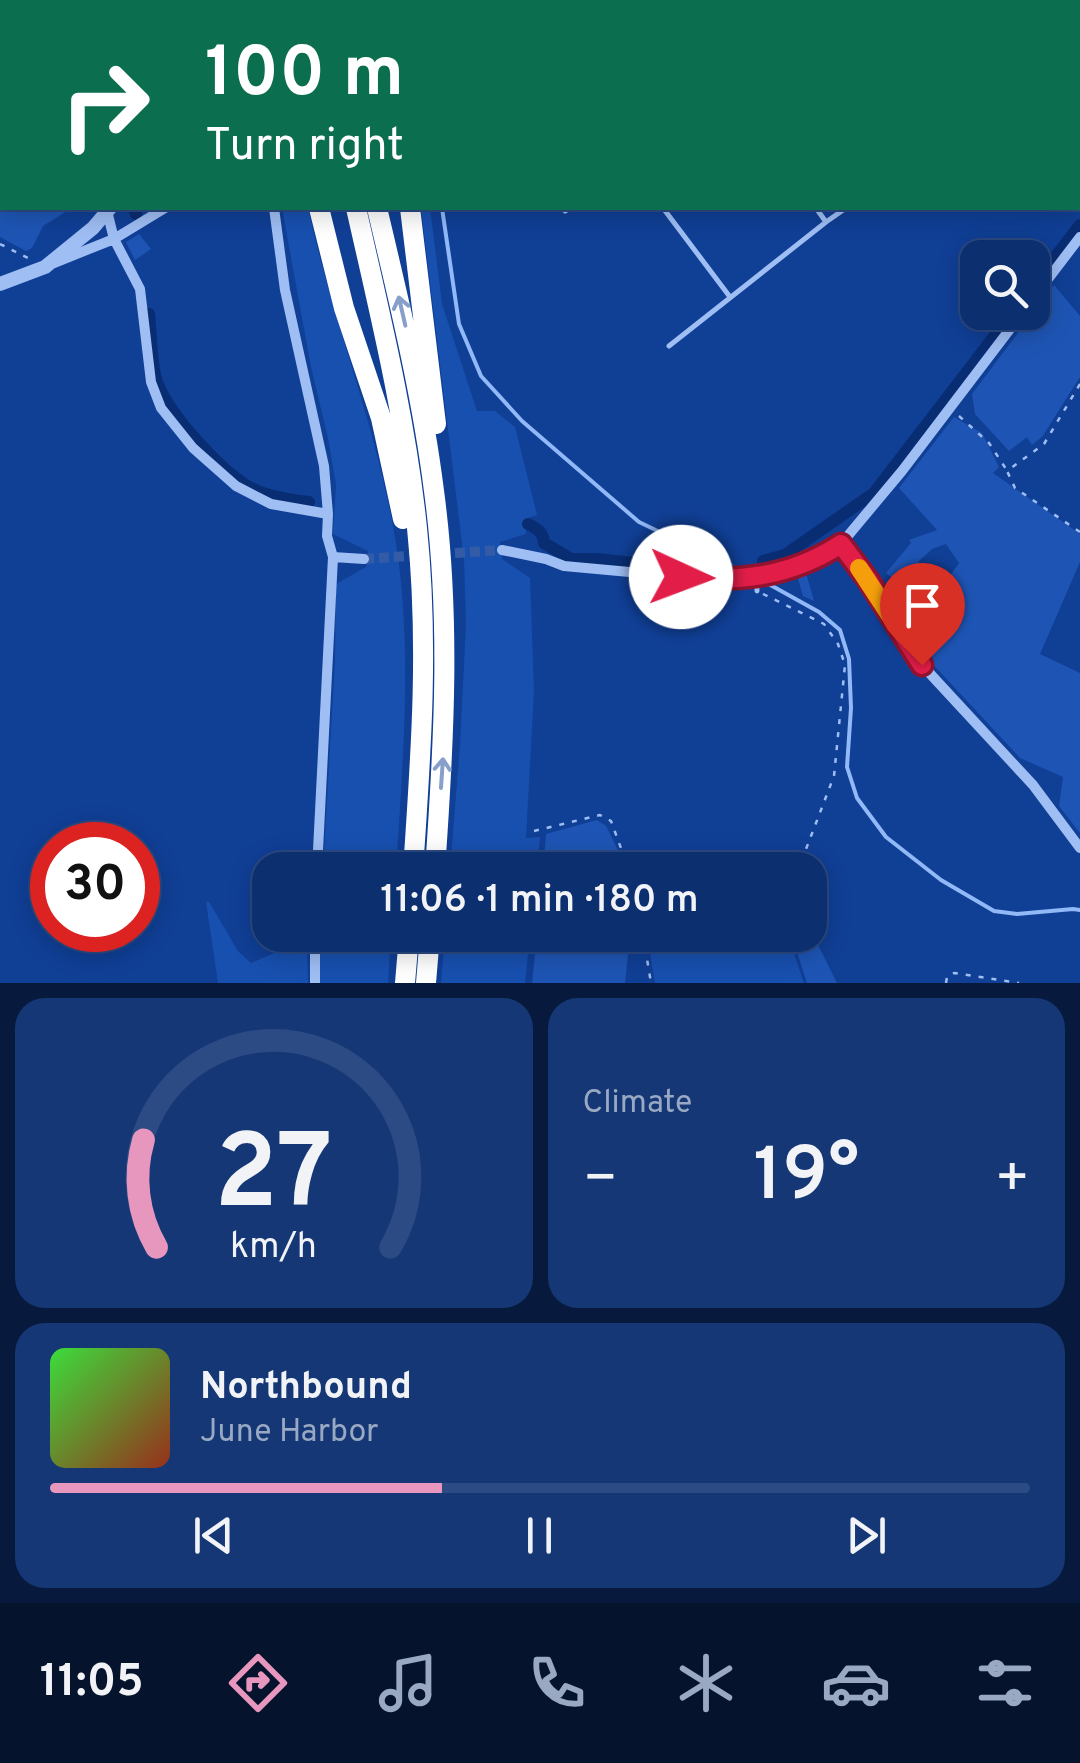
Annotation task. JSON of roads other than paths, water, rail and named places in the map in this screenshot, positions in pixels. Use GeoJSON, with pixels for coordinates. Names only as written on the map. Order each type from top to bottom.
{"type":"FeatureCollection","features":[{"type":"Feature","properties":{"kind":"highway"},"geometry":{"type":"LineString","coordinates":[[320,210],[344,308],[382,418],[394,468],[414,604],[424,633]]}},
{"type":"Feature","properties":{"kind":"highway"},"geometry":{"type":"LineString","coordinates":[[356,210],[383,319],[407,448],[417,530],[424,633],[424,717],[414,852]]}},
{"type":"Feature","properties":{"kind":"highway"},"geometry":{"type":"LineString","coordinates":[[378,210],[408,334],[438,529],[445,683],[436,852]]}},
{"type":"Feature","properties":{"kind":"highway"},"geometry":{"type":"LineString","coordinates":[[410,210],[444,493],[438,529]]}},
{"type":"Feature","properties":{"kind":"highway"},"geometry":{"type":"LineString","coordinates":[[405,983],[407,952]]}},
{"type":"Feature","properties":{"kind":"highway"},"geometry":{"type":"LineString","coordinates":[[426,983],[429,952]]}},
{"type":"Feature","properties":{"kind":"street"},"geometry":{"type":"LineString","coordinates":[[44,267],[93,228],[107,210]]}},
{"type":"Feature","properties":{"kind":"street"},"geometry":{"type":"LineString","coordinates":[[108,210],[114,239],[140,289],[151,382],[161,408],[193,448],[236,486],[271,504],[328,514]]}},
{"type":"Feature","properties":{"kind":"street"},"geometry":{"type":"LineString","coordinates":[[0,284],[114,239],[162,210]]}},
{"type":"Feature","properties":{"kind":"street"},"geometry":{"type":"LineString","coordinates":[[274,210],[284,290],[324,466],[333,557],[317,852]]}},
{"type":"Feature","properties":{"kind":"street"},"geometry":{"type":"LineString","coordinates":[[1050,276],[1080,237]]}},
{"type":"Feature","properties":{"kind":"street"},"geometry":{"type":"LineString","coordinates":[[502,550],[564,566],[716,580],[756,571],[787,571],[816,560],[841,544],[1009,330]]}},
{"type":"Feature","properties":{"kind":"street"},"geometry":{"type":"LineString","coordinates":[[841,544],[922,665],[1033,784],[1080,848]]}},
{"type":"Feature","properties":{"kind":"street"},"geometry":{"type":"LineString","coordinates":[[333,557],[364,558]]}},
{"type":"Feature","properties":{"kind":"street"},"geometry":{"type":"LineString","coordinates":[[314,983],[315,952]]}},
{"type":"Feature","properties":{"kind":"lane"},"geometry":{"type":"LineString","coordinates":[[664,210],[730,298]]}},
{"type":"Feature","properties":{"kind":"lane"},"geometry":{"type":"LineString","coordinates":[[817,210],[826,222]]}},
{"type":"Feature","properties":{"kind":"lane"},"geometry":{"type":"LineString","coordinates":[[669,346],[843,210]]}},
{"type":"Feature","properties":{"kind":"lane"},"geometry":{"type":"LineString","coordinates":[[756,571],[757,590]]}},
{"type":"Feature","properties":{"kind":"waterway"},"geometry":{"type":"LineString","coordinates":[[135,210],[136,214]]}},
{"type":"Feature","properties":{"kind":"waterway"},"geometry":{"type":"LineString","coordinates":[[442,210],[459,324],[481,376],[522,421],[639,522],[741,571]]}},
{"type":"Feature","properties":{"kind":"waterway"},"geometry":{"type":"LineString","coordinates":[[1050,264],[1080,225]]}},
{"type":"Feature","properties":{"kind":"waterway"},"geometry":{"type":"LineString","coordinates":[[149,314],[160,389],[194,437],[249,487],[271,496],[309,502]]}},
{"type":"Feature","properties":{"kind":"waterway"},"geometry":{"type":"LineString","coordinates":[[763,561],[785,555],[874,493],[999,330]]}},
{"type":"Feature","properties":{"kind":"waterway"},"geometry":{"type":"LineString","coordinates":[[528,524],[539,531],[544,543],[571,559],[732,571]]}},
{"type":"Feature","properties":{"kind":"waterway"},"geometry":{"type":"LineString","coordinates":[[765,582],[819,612],[840,630],[849,659],[847,767],[857,798],[886,837],[941,880],[994,911],[1017,914],[1080,910]]}},
{"type":"Feature","properties":{"kind":"tunnel"},"geometry":{"type":"LineString","coordinates":[[440,554],[502,550]]}},
{"type":"Feature","properties":{"kind":"tunnel"},"geometry":{"type":"LineString","coordinates":[[364,559],[423,555]]}}]}
